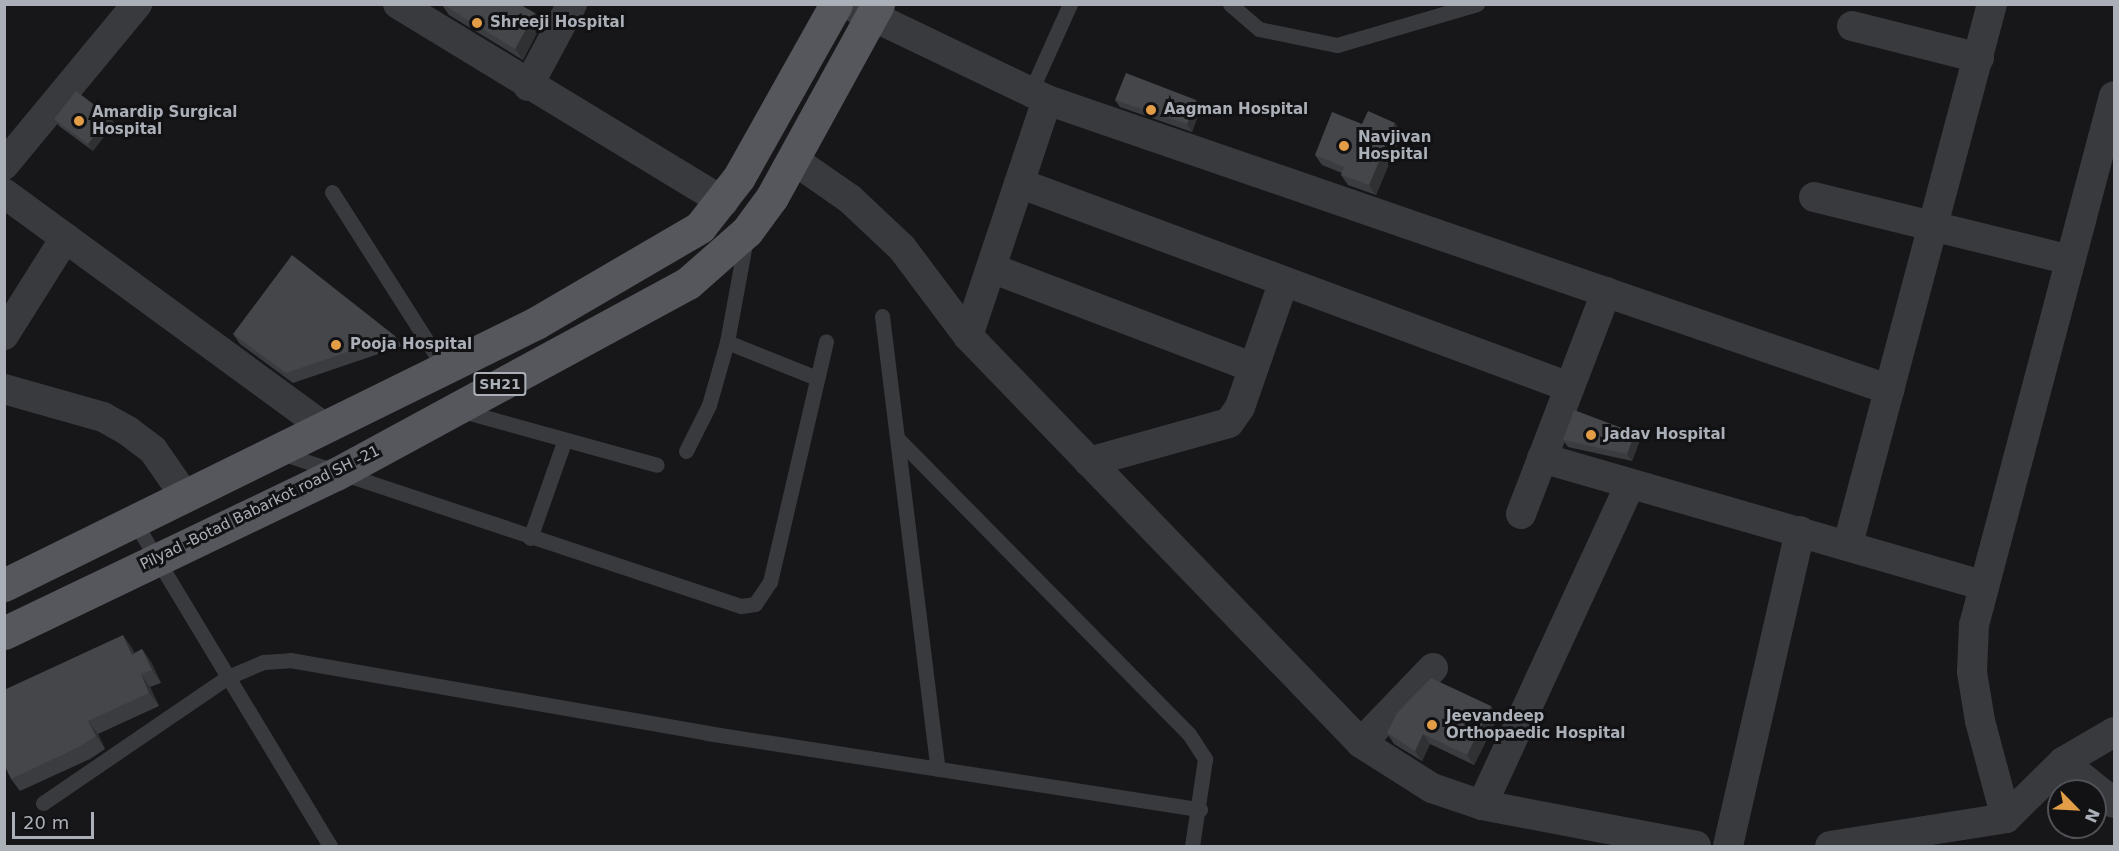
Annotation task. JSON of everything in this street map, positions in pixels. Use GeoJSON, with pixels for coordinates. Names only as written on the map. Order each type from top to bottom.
{"type":"FeatureCollection","features":[{"type":"Feature","properties":{"kind":"main road","name":"SH21"},"geometry":{"type":"LineString","coordinates":[[4,585],[444,368],[660,254],[700,227],[724,202],[836,4]]}},
{"type":"Feature","properties":{"kind":"main road","name":"Pilyad -Botad Babarkot road SH -21"},"geometry":{"type":"LineString","coordinates":[[4,633],[336,474],[453,408],[688,283],[747,231],[794,160],[865,9]]}},
{"type":"Feature","properties":{"kind":"street"},"geometry":{"type":"LineString","coordinates":[[4,165],[137,4]]}},
{"type":"Feature","properties":{"kind":"street"},"geometry":{"type":"LineString","coordinates":[[398,4],[528,86],[724,202]]}},
{"type":"Feature","properties":{"kind":"street"},"geometry":{"type":"LineString","coordinates":[[528,86],[572,4]]}},
{"type":"Feature","properties":{"kind":"street"},"geometry":{"type":"LineString","coordinates":[[1848,544],[1936,225],[1992,4]]}},
{"type":"Feature","properties":{"kind":"street"},"geometry":{"type":"LineString","coordinates":[[865,9],[1039,96],[1890,390]]}},
{"type":"Feature","properties":{"kind":"street"},"geometry":{"type":"LineString","coordinates":[[1852,26],[1978,58]]}},
{"type":"Feature","properties":{"kind":"street"},"geometry":{"type":"LineString","coordinates":[[968,336],[1019,183],[1039,96]]}},
{"type":"Feature","properties":{"kind":"street"},"geometry":{"type":"LineString","coordinates":[[2006,818],[1972,672],[1983,585],[2113,108]]}},
{"type":"Feature","properties":{"kind":"street"},"geometry":{"type":"LineString","coordinates":[[794,160],[850,199],[902,248],[968,336],[1361,743],[1432,788],[1482,805],[1620,839],[1696,846]]}},
{"type":"Feature","properties":{"kind":"street"},"geometry":{"type":"LineString","coordinates":[[1019,183],[1569,387]]}},
{"type":"Feature","properties":{"kind":"street"},"geometry":{"type":"LineString","coordinates":[[4,194],[324,427]]}},
{"type":"Feature","properties":{"kind":"street"},"geometry":{"type":"LineString","coordinates":[[1814,197],[1936,225],[2070,260]]}},
{"type":"Feature","properties":{"kind":"street"},"geometry":{"type":"LineString","coordinates":[[4,335],[66,238]]}},
{"type":"Feature","properties":{"kind":"street"},"geometry":{"type":"LineString","coordinates":[[991,268],[1254,368]]}},
{"type":"Feature","properties":{"kind":"street"},"geometry":{"type":"LineString","coordinates":[[1089,462],[1229,423],[1254,368],[1284,282]]}},
{"type":"Feature","properties":{"kind":"street"},"geometry":{"type":"LineString","coordinates":[[1521,514],[1606,292]]}},
{"type":"Feature","properties":{"kind":"street"},"geometry":{"type":"LineString","coordinates":[[4,389],[103,417],[128,430],[153,450],[185,496]]}},
{"type":"Feature","properties":{"kind":"street"},"geometry":{"type":"LineString","coordinates":[[1542,458],[1848,544],[1983,585]]}},
{"type":"Feature","properties":{"kind":"street"},"geometry":{"type":"LineString","coordinates":[[1482,805],[1630,483]]}},
{"type":"Feature","properties":{"kind":"street"},"geometry":{"type":"LineString","coordinates":[[1728,846],[1800,531]]}},
{"type":"Feature","properties":{"kind":"street"},"geometry":{"type":"LineString","coordinates":[[1361,743],[1433,668]]}},
{"type":"Feature","properties":{"kind":"street"},"geometry":{"type":"LineString","coordinates":[[1830,846],[2006,818],[2063,762],[2115,732]]}},
{"type":"Feature","properties":{"kind":"street"},"geometry":{"type":"LineString","coordinates":[[2063,762],[2114,808]]}},
{"type":"Feature","properties":{"kind":"lane"},"geometry":{"type":"LineString","coordinates":[[1039,96],[1070,4]]}},
{"type":"Feature","properties":{"kind":"lane"},"geometry":{"type":"LineString","coordinates":[[1230,4],[1233,13],[1259,29],[1337,45],[1477,4]]}},
{"type":"Feature","properties":{"kind":"lane"},"geometry":{"type":"LineString","coordinates":[[332,192],[444,368]]}},
{"type":"Feature","properties":{"kind":"lane"},"geometry":{"type":"LineString","coordinates":[[686,451],[709,405],[727,342],[747,231]]}},
{"type":"Feature","properties":{"kind":"lane"},"geometry":{"type":"LineString","coordinates":[[882,316],[938,769]]}},
{"type":"Feature","properties":{"kind":"lane"},"geometry":{"type":"LineString","coordinates":[[275,451],[336,474],[741,606],[755,604],[770,582],[814,376],[825,340]]}},
{"type":"Feature","properties":{"kind":"lane"},"geometry":{"type":"LineString","coordinates":[[727,342],[814,376]]}},
{"type":"Feature","properties":{"kind":"lane"},"geometry":{"type":"LineString","coordinates":[[453,408],[564,442],[657,465]]}},
{"type":"Feature","properties":{"kind":"lane"},"geometry":{"type":"LineString","coordinates":[[898,439],[1189,734],[1205,759],[1200,809],[1192,846]]}},
{"type":"Feature","properties":{"kind":"lane"},"geometry":{"type":"LineString","coordinates":[[530,538],[564,442]]}},
{"type":"Feature","properties":{"kind":"lane"},"geometry":{"type":"LineString","coordinates":[[134,521],[330,846]]}},
{"type":"Feature","properties":{"kind":"lane"},"geometry":{"type":"LineString","coordinates":[[43,803],[228,677],[264,662],[290,660],[938,769],[1200,809]]}},
{"type":"Feature","properties":{"kind":"building"},"geometry":{"type":"Polygon","coordinates":[[[442,4],[519,4],[535,13],[515,49],[442,4]]]}},
{"type":"Feature","properties":{"kind":"building"},"geometry":{"type":"Polygon","coordinates":[[[1126,73],[1196,100],[1187,124],[1115,100],[1126,73]]]}},
{"type":"Feature","properties":{"kind":"building"},"geometry":{"type":"Polygon","coordinates":[[[76,91],[109,116],[88,144],[54,119],[76,91]]]}},
{"type":"Feature","properties":{"kind":"building"},"geometry":{"type":"Polygon","coordinates":[[[1368,111],[1395,123],[1369,185],[1341,175],[1344,167],[1315,155],[1332,112],[1362,124],[1368,111]]]}},
{"type":"Feature","properties":{"kind":"building"},"geometry":{"type":"Polygon","coordinates":[[[292,255],[395,336],[286,373],[233,334],[292,255]]]}},
{"type":"Feature","properties":{"kind":"building"},"geometry":{"type":"Polygon","coordinates":[[[1574,410],[1635,433],[1627,454],[1563,440],[1574,410]]]}},
{"type":"Feature","properties":{"kind":"building"},"geometry":{"type":"Polygon","coordinates":[[[123,635],[132,655],[142,649],[152,670],[141,674],[149,693],[88,721],[96,736],[81,746],[11,779],[4,764],[4,690],[123,635]]]}},
{"type":"Feature","properties":{"kind":"building"},"geometry":{"type":"Polygon","coordinates":[[[1431,678],[1491,706],[1467,755],[1423,734],[1415,751],[1387,733],[1397,713],[1431,678]]]}},
{"type":"Feature","properties":{"kind":"place","name":"Shreeji Hospital"},"geometry":{"type":"Point","coordinates":[477,23]}},
{"type":"Feature","properties":{"kind":"place","name":"Aagman Hospital"},"geometry":{"type":"Point","coordinates":[1151,110]}},
{"type":"Feature","properties":{"kind":"place","name":"Amardip Surgical Hospital"},"geometry":{"type":"Point","coordinates":[79,121]}},
{"type":"Feature","properties":{"kind":"place","name":"Navjivan Hospital"},"geometry":{"type":"Point","coordinates":[1344,146]}},
{"type":"Feature","properties":{"kind":"place","name":"Pooja Hospital"},"geometry":{"type":"Point","coordinates":[336,345]}},
{"type":"Feature","properties":{"kind":"place","name":"Jadav Hospital"},"geometry":{"type":"Point","coordinates":[1591,435]}},
{"type":"Feature","properties":{"kind":"place","name":"Jeevandeep Orthopaedic Hospital"},"geometry":{"type":"Point","coordinates":[1432,725]}}]}
